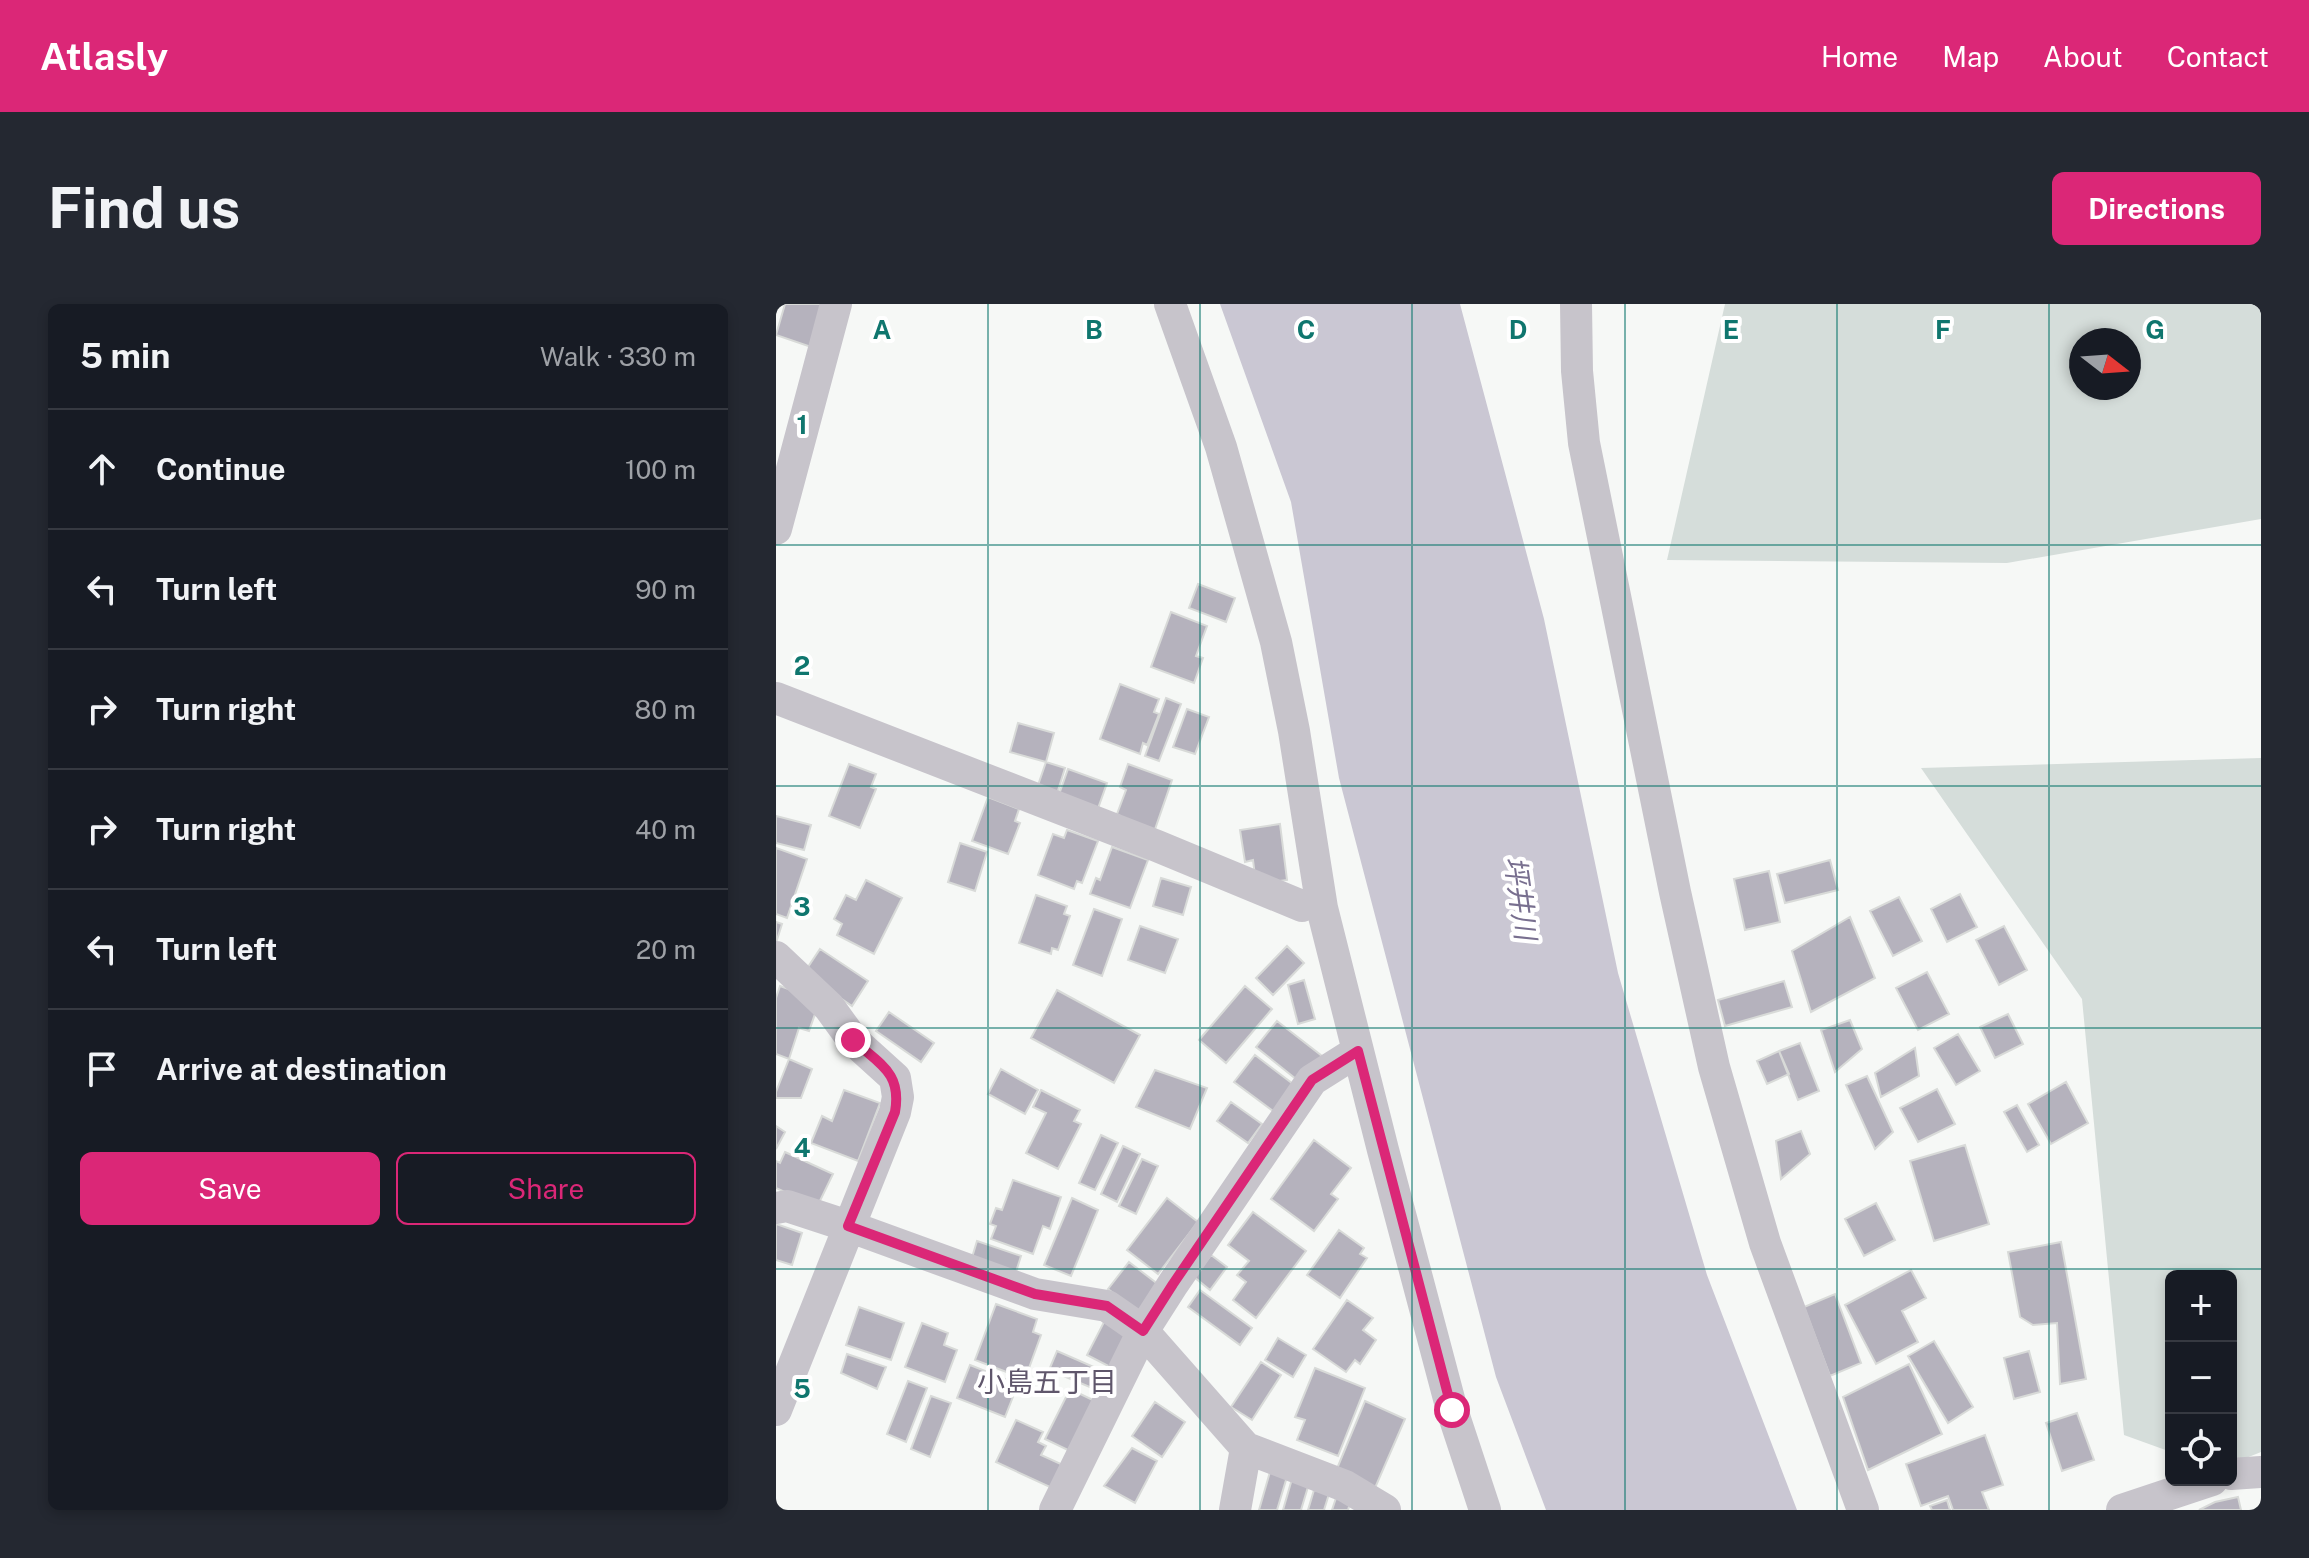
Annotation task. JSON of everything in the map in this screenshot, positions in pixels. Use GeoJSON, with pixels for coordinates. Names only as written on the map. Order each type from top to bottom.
{"type":"FeatureCollection","features":[{"type":"Feature","properties":{"kind":"street"},"geometry":{"type":"LineString","coordinates":[[776,529],[836,304]]}},
{"type":"Feature","properties":{"kind":"street"},"geometry":{"type":"LineString","coordinates":[[1170,304],[1221,447],[1276,642],[1294,731],[1322,908],[1452,1410],[1484,1509]]}},
{"type":"Feature","properties":{"kind":"street"},"geometry":{"type":"LineString","coordinates":[[1576,304],[1577,371],[1584,443],[1675,892],[1714,1067],[1765,1243],[1863,1510]]}},
{"type":"Feature","properties":{"kind":"street"},"geometry":{"type":"LineString","coordinates":[[776,698],[1143,840],[1302,906]]}},
{"type":"Feature","properties":{"kind":"street"},"geometry":{"type":"LineString","coordinates":[[776,957],[829,1007],[853,1040],[895,1078],[898,1097],[895,1112],[776,1410]]}},
{"type":"Feature","properties":{"kind":"street"},"geometry":{"type":"LineString","coordinates":[[1055,1510],[1143,1331],[1173,1284],[1312,1080],[1358,1051]]}},
{"type":"Feature","properties":{"kind":"street"},"geometry":{"type":"LineString","coordinates":[[776,1208],[787,1206],[848,1226],[1035,1294],[1107,1306],[1143,1331],[1246,1448],[1345,1486],[1385,1510]]}},
{"type":"Feature","properties":{"kind":"street"},"geometry":{"type":"LineString","coordinates":[[1235,1510],[1246,1448]]}},
{"type":"Feature","properties":{"kind":"street"},"geometry":{"type":"LineString","coordinates":[[2237,1474],[2261,1472]]}},
{"type":"Feature","properties":{"kind":"street"},"geometry":{"type":"LineString","coordinates":[[2122,1510],[2194,1486]]}},
{"type":"Feature","properties":{"kind":"shaded area"},"geometry":{"type":"Polygon","coordinates":[[[1725,304],[2261,304],[2261,519],[2007,563],[1667,560],[1725,304]]]}},
{"type":"Feature","properties":{"kind":"shaded area"},"geometry":{"type":"Polygon","coordinates":[[[2261,758],[2261,1452],[2237,1462],[2237,1270],[2165,1270],[2165,1450],[2124,1435],[2082,999],[1921,768],[2261,758]]]}},
{"type":"Feature","properties":{"kind":"water","name":"坪井川"},"geometry":{"type":"Polygon","coordinates":[[[1220,304],[1460,304],[1544,619],[1618,973],[1707,1275],[1797,1510],[1546,1510],[1496,1377],[1339,778],[1291,502],[1220,304]]]}},
{"type":"Feature","properties":{"kind":"building"},"geometry":{"type":"Polygon","coordinates":[[[785,304],[829,304],[814,348],[776,335],[785,304]]]}},
{"type":"Feature","properties":{"kind":"building"},"geometry":{"type":"Polygon","coordinates":[[[1198,584],[1235,598],[1226,622],[1189,608],[1198,584]]]}},
{"type":"Feature","properties":{"kind":"building"},"geometry":{"type":"Polygon","coordinates":[[[1171,612],[1207,626],[1196,656],[1203,658],[1194,683],[1151,667],[1171,612]]]}},
{"type":"Feature","properties":{"kind":"building"},"geometry":{"type":"Polygon","coordinates":[[[1120,684],[1159,699],[1154,712],[1159,714],[1147,745],[1143,743],[1140,754],[1100,739],[1120,684]]]}},
{"type":"Feature","properties":{"kind":"building"},"geometry":{"type":"Polygon","coordinates":[[[1166,698],[1181,704],[1159,761],[1145,756],[1166,698]]]}},
{"type":"Feature","properties":{"kind":"building"},"geometry":{"type":"Polygon","coordinates":[[[1187,709],[1209,717],[1195,754],[1173,747],[1187,709]]]}},
{"type":"Feature","properties":{"kind":"building"},"geometry":{"type":"Polygon","coordinates":[[[1018,723],[1054,733],[1046,762],[1010,752],[1018,723]]]}},
{"type":"Feature","properties":{"kind":"building"},"geometry":{"type":"Polygon","coordinates":[[[1046,762],[1065,768],[1056,797],[1036,791],[1046,762]]]}},
{"type":"Feature","properties":{"kind":"building"},"geometry":{"type":"Polygon","coordinates":[[[849,764],[876,774],[871,787],[876,789],[860,828],[829,816],[849,764]]]}},
{"type":"Feature","properties":{"kind":"building"},"geometry":{"type":"Polygon","coordinates":[[[1128,764],[1172,780],[1153,835],[1117,814],[1126,790],[1120,787],[1128,764]]]}},
{"type":"Feature","properties":{"kind":"building"},"geometry":{"type":"Polygon","coordinates":[[[1068,769],[1107,783],[1096,814],[1057,800],[1068,769]]]}},
{"type":"Feature","properties":{"kind":"building"},"geometry":{"type":"Polygon","coordinates":[[[988,797],[1019,809],[1015,821],[1020,823],[1008,854],[972,841],[988,797]]]}},
{"type":"Feature","properties":{"kind":"building"},"geometry":{"type":"Polygon","coordinates":[[[776,816],[811,825],[804,850],[776,843],[776,816]]]}},
{"type":"Feature","properties":{"kind":"building"},"geometry":{"type":"Polygon","coordinates":[[[1280,824],[1287,880],[1256,884],[1253,860],[1245,862],[1240,830],[1280,824]]]}},
{"type":"Feature","properties":{"kind":"building"},"geometry":{"type":"Polygon","coordinates":[[[1067,830],[1098,841],[1082,883],[1077,881],[1074,889],[1038,875],[1053,834],[1064,838],[1067,830]]]}},
{"type":"Feature","properties":{"kind":"building"},"geometry":{"type":"Polygon","coordinates":[[[960,843],[987,852],[975,891],[948,882],[960,843]]]}},
{"type":"Feature","properties":{"kind":"building"},"geometry":{"type":"Polygon","coordinates":[[[1112,847],[1148,860],[1130,908],[1090,894],[1096,878],[1100,880],[1112,847]]]}},
{"type":"Feature","properties":{"kind":"building"},"geometry":{"type":"Polygon","coordinates":[[[776,848],[807,859],[787,918],[776,914],[776,848]]]}},
{"type":"Feature","properties":{"kind":"building"},"geometry":{"type":"Polygon","coordinates":[[[1830,860],[1838,890],[1785,903],[1777,874],[1830,860]]]}},
{"type":"Feature","properties":{"kind":"building"},"geometry":{"type":"Polygon","coordinates":[[[1769,871],[1780,922],[1745,930],[1734,879],[1769,871]]]}},
{"type":"Feature","properties":{"kind":"building"},"geometry":{"type":"Polygon","coordinates":[[[1161,878],[1191,887],[1183,915],[1153,906],[1161,878]]]}},
{"type":"Feature","properties":{"kind":"building"},"geometry":{"type":"Polygon","coordinates":[[[866,880],[902,898],[874,954],[837,935],[842,924],[834,919],[846,895],[856,900],[866,880]]]}},
{"type":"Feature","properties":{"kind":"building"},"geometry":{"type":"Polygon","coordinates":[[[1960,894],[1977,927],[1947,942],[1931,909],[1960,894]]]}},
{"type":"Feature","properties":{"kind":"building"},"geometry":{"type":"Polygon","coordinates":[[[1036,895],[1067,906],[1064,914],[1070,916],[1058,950],[1052,948],[1051,954],[1019,943],[1036,895]]]}},
{"type":"Feature","properties":{"kind":"building"},"geometry":{"type":"Polygon","coordinates":[[[1899,897],[1922,941],[1893,956],[1870,911],[1899,897]]]}},
{"type":"Feature","properties":{"kind":"building"},"geometry":{"type":"Polygon","coordinates":[[[1094,909],[1122,919],[1102,976],[1073,965],[1094,909]]]}},
{"type":"Feature","properties":{"kind":"building"},"geometry":{"type":"Polygon","coordinates":[[[1850,917],[1875,978],[1811,1012],[1792,951],[1850,917]]]}},
{"type":"Feature","properties":{"kind":"building"},"geometry":{"type":"Polygon","coordinates":[[[776,922],[782,924],[776,943],[776,922]]]}},
{"type":"Feature","properties":{"kind":"building"},"geometry":{"type":"Polygon","coordinates":[[[1140,926],[1178,939],[1165,973],[1128,960],[1140,926]]]}},
{"type":"Feature","properties":{"kind":"building"},"geometry":{"type":"Polygon","coordinates":[[[2004,926],[2027,970],[1999,985],[1976,940],[2004,926]]]}},
{"type":"Feature","properties":{"kind":"building"},"geometry":{"type":"Polygon","coordinates":[[[1287,946],[1304,963],[1273,995],[1256,978],[1287,946]]]}},
{"type":"Feature","properties":{"kind":"building"},"geometry":{"type":"Polygon","coordinates":[[[820,949],[868,981],[852,1006],[804,973],[820,949]]]}},
{"type":"Feature","properties":{"kind":"building"},"geometry":{"type":"Polygon","coordinates":[[[1927,972],[1949,1014],[1918,1030],[1896,988],[1927,972]]]}},
{"type":"Feature","properties":{"kind":"building"},"geometry":{"type":"Polygon","coordinates":[[[1304,980],[1315,1019],[1298,1024],[1288,985],[1304,980]]]}},
{"type":"Feature","properties":{"kind":"building"},"geometry":{"type":"Polygon","coordinates":[[[1784,981],[1792,1007],[1725,1026],[1718,1000],[1784,981]]]}},
{"type":"Feature","properties":{"kind":"building"},"geometry":{"type":"Polygon","coordinates":[[[780,986],[820,1000],[809,1031],[799,1028],[789,1059],[776,1054],[776,998],[780,986]]]}},
{"type":"Feature","properties":{"kind":"building"},"geometry":{"type":"Polygon","coordinates":[[[1245,986],[1272,1009],[1226,1063],[1199,1040],[1245,986]]]}},
{"type":"Feature","properties":{"kind":"building"},"geometry":{"type":"Polygon","coordinates":[[[1057,990],[1140,1035],[1114,1083],[1031,1038],[1057,990]]]}},
{"type":"Feature","properties":{"kind":"building"},"geometry":{"type":"Polygon","coordinates":[[[889,1012],[934,1043],[921,1062],[876,1031],[889,1012]]]}},
{"type":"Feature","properties":{"kind":"building"},"geometry":{"type":"Polygon","coordinates":[[[2008,1014],[2023,1044],[1995,1058],[1980,1027],[2008,1014]]]}},
{"type":"Feature","properties":{"kind":"building"},"geometry":{"type":"Polygon","coordinates":[[[1850,1020],[1862,1049],[1835,1072],[1821,1030],[1850,1020]]]}},
{"type":"Feature","properties":{"kind":"building"},"geometry":{"type":"Polygon","coordinates":[[[1277,1021],[1322,1056],[1301,1083],[1256,1047],[1277,1021]]]}},
{"type":"Feature","properties":{"kind":"building"},"geometry":{"type":"Polygon","coordinates":[[[1958,1034],[1980,1071],[1956,1085],[1934,1048],[1958,1034]]]}},
{"type":"Feature","properties":{"kind":"building"},"geometry":{"type":"Polygon","coordinates":[[[1800,1043],[1819,1091],[1798,1100],[1779,1051],[1800,1043]]]}},
{"type":"Feature","properties":{"kind":"building"},"geometry":{"type":"Polygon","coordinates":[[[1915,1048],[1919,1076],[1881,1097],[1875,1073],[1915,1048]]]}},
{"type":"Feature","properties":{"kind":"building"},"geometry":{"type":"Polygon","coordinates":[[[1779,1051],[1789,1074],[1767,1084],[1757,1061],[1779,1051]]]}},
{"type":"Feature","properties":{"kind":"building"},"geometry":{"type":"Polygon","coordinates":[[[1255,1055],[1297,1087],[1277,1114],[1234,1082],[1255,1055]]]}},
{"type":"Feature","properties":{"kind":"building"},"geometry":{"type":"Polygon","coordinates":[[[789,1059],[812,1069],[801,1098],[776,1098],[776,1092],[789,1059]]]}},
{"type":"Feature","properties":{"kind":"building"},"geometry":{"type":"Polygon","coordinates":[[[1001,1069],[1038,1090],[1025,1114],[988,1094],[1001,1069]]]}},
{"type":"Feature","properties":{"kind":"building"},"geometry":{"type":"Polygon","coordinates":[[[1155,1070],[1207,1088],[1190,1129],[1136,1107],[1155,1070]]]}},
{"type":"Feature","properties":{"kind":"building"},"geometry":{"type":"Polygon","coordinates":[[[1867,1076],[1893,1132],[1875,1149],[1846,1085],[1867,1076]]]}},
{"type":"Feature","properties":{"kind":"building"},"geometry":{"type":"Polygon","coordinates":[[[2066,1082],[2088,1123],[2051,1144],[2028,1104],[2066,1082]]]}},
{"type":"Feature","properties":{"kind":"building"},"geometry":{"type":"Polygon","coordinates":[[[1937,1089],[1955,1124],[1918,1142],[1900,1108],[1937,1089]]]}},
{"type":"Feature","properties":{"kind":"building"},"geometry":{"type":"Polygon","coordinates":[[[844,1090],[880,1103],[858,1161],[811,1143],[822,1116],[832,1121],[844,1090]]]}},
{"type":"Feature","properties":{"kind":"building"},"geometry":{"type":"Polygon","coordinates":[[[1041,1090],[1080,1110],[1074,1121],[1081,1124],[1058,1169],[1026,1153],[1046,1113],[1033,1107],[1041,1090]]]}},
{"type":"Feature","properties":{"kind":"building"},"geometry":{"type":"Polygon","coordinates":[[[1231,1102],[1262,1124],[1248,1143],[1217,1121],[1231,1102]]]}},
{"type":"Feature","properties":{"kind":"building"},"geometry":{"type":"Polygon","coordinates":[[[2017,1105],[2039,1145],[2027,1152],[2004,1112],[2017,1105]]]}},
{"type":"Feature","properties":{"kind":"building"},"geometry":{"type":"Polygon","coordinates":[[[776,1126],[785,1132],[776,1149],[776,1126]]]}},
{"type":"Feature","properties":{"kind":"building"},"geometry":{"type":"Polygon","coordinates":[[[1801,1131],[1810,1154],[1781,1179],[1776,1141],[1801,1131]]]}},
{"type":"Feature","properties":{"kind":"building"},"geometry":{"type":"Polygon","coordinates":[[[1101,1135],[1118,1143],[1095,1190],[1079,1183],[1101,1135]]]}},
{"type":"Feature","properties":{"kind":"building"},"geometry":{"type":"Polygon","coordinates":[[[1314,1140],[1351,1168],[1331,1194],[1338,1199],[1314,1231],[1271,1199],[1314,1140]]]}},
{"type":"Feature","properties":{"kind":"building"},"geometry":{"type":"Polygon","coordinates":[[[1965,1145],[1989,1224],[1934,1241],[1910,1161],[1965,1145]]]}},
{"type":"Feature","properties":{"kind":"building"},"geometry":{"type":"Polygon","coordinates":[[[1123,1146],[1140,1154],[1117,1202],[1101,1194],[1123,1146]]]}},
{"type":"Feature","properties":{"kind":"building"},"geometry":{"type":"Polygon","coordinates":[[[785,1152],[833,1174],[817,1207],[776,1188],[776,1161],[780,1163],[785,1152]]]}},
{"type":"Feature","properties":{"kind":"building"},"geometry":{"type":"Polygon","coordinates":[[[1142,1159],[1158,1166],[1136,1214],[1119,1206],[1142,1159]]]}},
{"type":"Feature","properties":{"kind":"building"},"geometry":{"type":"Polygon","coordinates":[[[1013,1180],[1061,1197],[1050,1229],[1043,1226],[1033,1254],[991,1239],[996,1226],[990,1224],[996,1208],[1002,1210],[1013,1180]]]}},
{"type":"Feature","properties":{"kind":"building"},"geometry":{"type":"Polygon","coordinates":[[[1072,1198],[1098,1210],[1071,1276],[1044,1265],[1072,1198]]]}},
{"type":"Feature","properties":{"kind":"building"},"geometry":{"type":"Polygon","coordinates":[[[1167,1198],[1198,1222],[1158,1274],[1127,1250],[1167,1198]]]}},
{"type":"Feature","properties":{"kind":"building"},"geometry":{"type":"Polygon","coordinates":[[[1876,1203],[1895,1240],[1864,1256],[1845,1219],[1876,1203]]]}},
{"type":"Feature","properties":{"kind":"building"},"geometry":{"type":"Polygon","coordinates":[[[1253,1212],[1306,1251],[1256,1318],[1233,1300],[1246,1282],[1237,1275],[1249,1261],[1228,1245],[1253,1212]]]}},
{"type":"Feature","properties":{"kind":"building"},"geometry":{"type":"Polygon","coordinates":[[[776,1224],[802,1233],[792,1265],[776,1260],[776,1224]]]}},
{"type":"Feature","properties":{"kind":"building"},"geometry":{"type":"Polygon","coordinates":[[[1339,1230],[1364,1248],[1360,1254],[1367,1258],[1340,1298],[1307,1275],[1339,1230]]]}},
{"type":"Feature","properties":{"kind":"building"},"geometry":{"type":"Polygon","coordinates":[[[977,1241],[1021,1256],[1014,1278],[970,1264],[977,1241]]]}},
{"type":"Feature","properties":{"kind":"building"},"geometry":{"type":"Polygon","coordinates":[[[2061,1242],[2086,1379],[2060,1384],[2057,1323],[2033,1325],[2020,1317],[2008,1252],[2061,1242]]]}},
{"type":"Feature","properties":{"kind":"building"},"geometry":{"type":"Polygon","coordinates":[[[1211,1255],[1227,1267],[1210,1290],[1194,1277],[1211,1255]]]}},
{"type":"Feature","properties":{"kind":"building"},"geometry":{"type":"Polygon","coordinates":[[[1129,1262],[1159,1285],[1138,1312],[1108,1289],[1129,1262]]]}},
{"type":"Feature","properties":{"kind":"building"},"geometry":{"type":"Polygon","coordinates":[[[1911,1270],[1926,1298],[1902,1311],[1918,1342],[1876,1364],[1845,1305],[1911,1270]]]}},
{"type":"Feature","properties":{"kind":"building"},"geometry":{"type":"Polygon","coordinates":[[[1200,1290],[1252,1328],[1240,1345],[1188,1307],[1200,1290]]]}},
{"type":"Feature","properties":{"kind":"building"},"geometry":{"type":"Polygon","coordinates":[[[1835,1294],[1861,1363],[1830,1376],[1804,1307],[1835,1294]]]}},
{"type":"Feature","properties":{"kind":"building"},"geometry":{"type":"Polygon","coordinates":[[[1347,1300],[1373,1318],[1363,1330],[1376,1340],[1360,1364],[1355,1360],[1346,1372],[1313,1349],[1347,1300]]]}},
{"type":"Feature","properties":{"kind":"building"},"geometry":{"type":"Polygon","coordinates":[[[996,1304],[1037,1319],[1033,1332],[1041,1335],[1025,1379],[975,1360],[996,1304]]]}},
{"type":"Feature","properties":{"kind":"building"},"geometry":{"type":"Polygon","coordinates":[[[859,1307],[904,1323],[891,1360],[846,1345],[859,1307]]]}},
{"type":"Feature","properties":{"kind":"building"},"geometry":{"type":"Polygon","coordinates":[[[1104,1322],[1133,1337],[1116,1370],[1087,1355],[1104,1322]]]}},
{"type":"Feature","properties":{"kind":"building"},"geometry":{"type":"Polygon","coordinates":[[[922,1323],[948,1333],[944,1345],[957,1350],[945,1382],[905,1367],[922,1323]]]}},
{"type":"Feature","properties":{"kind":"building"},"geometry":{"type":"Polygon","coordinates":[[[1278,1338],[1306,1355],[1293,1377],[1265,1360],[1278,1338]]]}},
{"type":"Feature","properties":{"kind":"building"},"geometry":{"type":"Polygon","coordinates":[[[1934,1341],[1973,1407],[1948,1423],[1908,1356],[1934,1341]]]}},
{"type":"Feature","properties":{"kind":"building"},"geometry":{"type":"Polygon","coordinates":[[[1057,1351],[1112,1375],[1104,1393],[1049,1370],[1057,1351]]]}},
{"type":"Feature","properties":{"kind":"building"},"geometry":{"type":"Polygon","coordinates":[[[2029,1351],[2040,1392],[2014,1399],[2004,1358],[2029,1351]]]}},
{"type":"Feature","properties":{"kind":"building"},"geometry":{"type":"Polygon","coordinates":[[[847,1354],[886,1367],[877,1389],[841,1373],[847,1354]]]}},
{"type":"Feature","properties":{"kind":"building"},"geometry":{"type":"Polygon","coordinates":[[[1261,1362],[1281,1375],[1252,1420],[1231,1407],[1261,1362]]]}},
{"type":"Feature","properties":{"kind":"building"},"geometry":{"type":"Polygon","coordinates":[[[1909,1364],[1942,1434],[1868,1470],[1843,1397],[1909,1364]]]}},
{"type":"Feature","properties":{"kind":"building"},"geometry":{"type":"Polygon","coordinates":[[[970,1365],[1018,1384],[1005,1417],[957,1398],[970,1365]]]}},
{"type":"Feature","properties":{"kind":"building"},"geometry":{"type":"Polygon","coordinates":[[[1315,1368],[1365,1388],[1338,1456],[1297,1440],[1305,1420],[1295,1417],[1315,1368]]]}},
{"type":"Feature","properties":{"kind":"building"},"geometry":{"type":"Polygon","coordinates":[[[908,1381],[927,1388],[906,1442],[887,1434],[908,1381]]]}},
{"type":"Feature","properties":{"kind":"building"},"geometry":{"type":"Polygon","coordinates":[[[1070,1389],[1099,1403],[1074,1453],[1045,1439],[1070,1389]]]}},
{"type":"Feature","properties":{"kind":"building"},"geometry":{"type":"Polygon","coordinates":[[[931,1396],[951,1403],[930,1457],[911,1449],[931,1396]]]}},
{"type":"Feature","properties":{"kind":"building"},"geometry":{"type":"Polygon","coordinates":[[[1365,1401],[1405,1419],[1375,1488],[1336,1471],[1365,1401]]]}},
{"type":"Feature","properties":{"kind":"building"},"geometry":{"type":"Polygon","coordinates":[[[1155,1402],[1185,1422],[1162,1457],[1132,1436],[1155,1402]]]}},
{"type":"Feature","properties":{"kind":"building"},"geometry":{"type":"Polygon","coordinates":[[[2077,1413],[2094,1460],[2062,1471],[2046,1423],[2077,1413]]]}},
{"type":"Feature","properties":{"kind":"building"},"geometry":{"type":"Polygon","coordinates":[[[1016,1420],[1043,1432],[1038,1442],[1046,1446],[1041,1455],[1063,1465],[1052,1488],[996,1462],[1016,1420]]]}},
{"type":"Feature","properties":{"kind":"building"},"geometry":{"type":"Polygon","coordinates":[[[1985,1435],[2003,1485],[1982,1492],[1989,1510],[1953,1510],[1948,1496],[1921,1506],[1906,1464],[1985,1435]]]}},
{"type":"Feature","properties":{"kind":"building"},"geometry":{"type":"Polygon","coordinates":[[[1132,1448],[1157,1461],[1135,1503],[1104,1486],[1132,1448]]]}},
{"type":"Feature","properties":{"kind":"building"},"geometry":{"type":"Polygon","coordinates":[[[1272,1465],[1289,1470],[1277,1510],[1259,1510],[1272,1465]]]}},
{"type":"Feature","properties":{"kind":"building"},"geometry":{"type":"Polygon","coordinates":[[[1294,1472],[1311,1477],[1301,1510],[1283,1510],[1294,1472]]]}},
{"type":"Feature","properties":{"kind":"building"},"geometry":{"type":"Polygon","coordinates":[[[1314,1490],[1329,1494],[1324,1510],[1308,1510],[1314,1490]]]}},
{"type":"Feature","properties":{"kind":"building"},"geometry":{"type":"Polygon","coordinates":[[[1337,1495],[1351,1500],[1348,1510],[1332,1510],[1337,1495]]]}},
{"type":"Feature","properties":{"kind":"building"},"geometry":{"type":"Polygon","coordinates":[[[2238,1497],[2241,1510],[2199,1510],[2215,1502],[2238,1497]]]}},
{"type":"Feature","properties":{"kind":"building"},"geometry":{"type":"Polygon","coordinates":[[[1947,1500],[1950,1510],[1932,1510],[1930,1506],[1947,1500]]]}},
{"type":"Feature","properties":{"kind":"district","name":"小島五丁目"},"geometry":{"type":"Point","coordinates":[1047,1381]}},
{"type":"Feature","properties":{"kind":"route"},"geometry":{"type":"LineString","coordinates":[[853,1040],[895,1078],[898,1097],[895,1112],[848,1226],[1035,1294],[1107,1306],[1143,1331],[1312,1080],[1358,1051],[1452,1410]]}}]}
